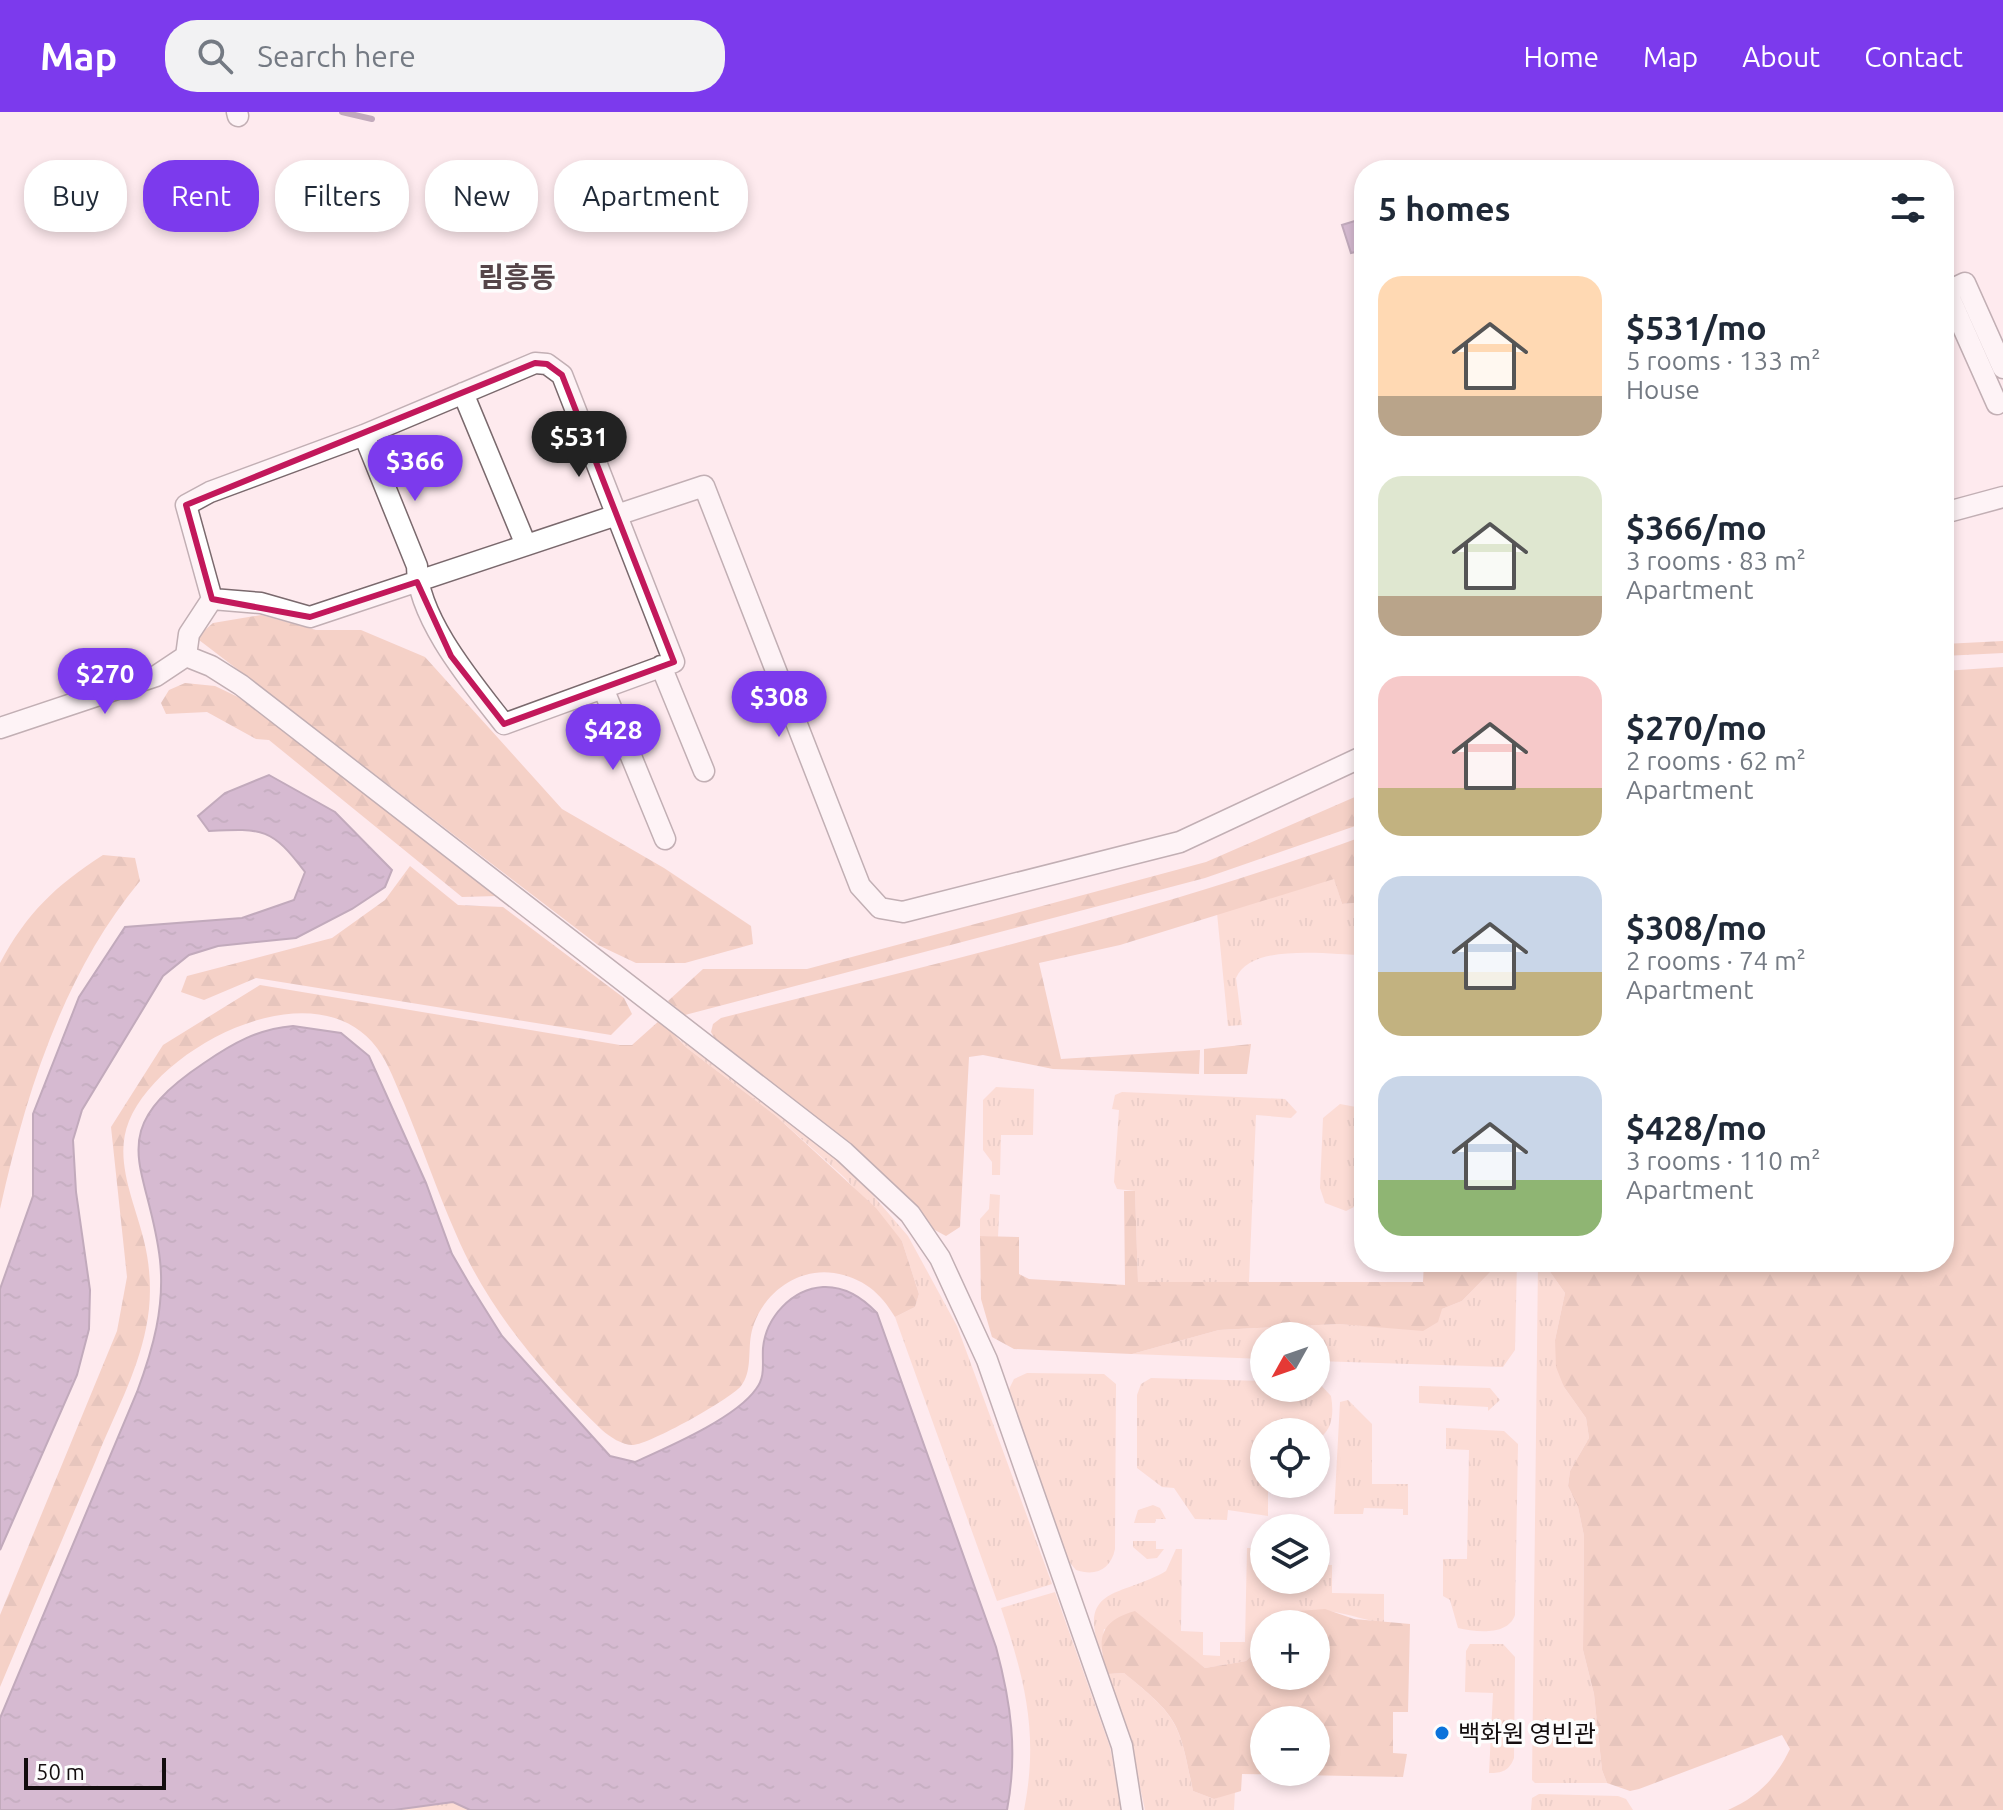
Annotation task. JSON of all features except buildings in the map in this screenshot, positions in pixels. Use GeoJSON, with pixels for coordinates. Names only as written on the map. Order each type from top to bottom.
{"type":"FeatureCollection","features":[{"type":"Feature","properties":{"kind":"street"},"geometry":{"type":"LineString","coordinates":[[1954,287],[1965,283],[2003,368]]}},
{"type":"Feature","properties":{"kind":"street"},"geometry":{"type":"LineString","coordinates":[[1954,310],[1997,404]]}},
{"type":"Feature","properties":{"kind":"street"},"geometry":{"type":"LineString","coordinates":[[0,728],[156,676],[186,656],[189,634],[212,599],[186,505],[210,492],[364,435],[535,363],[547,364],[562,375],[674,662],[504,724],[451,656],[417,582],[417,566],[364,435]]}},
{"type":"Feature","properties":{"kind":"street"},"geometry":{"type":"LineString","coordinates":[[463,393],[526,545]]}},
{"type":"Feature","properties":{"kind":"street"},"geometry":{"type":"LineString","coordinates":[[212,599],[261,603],[310,617],[704,486],[860,886],[880,908],[903,912],[1180,842],[1354,761]]}},
{"type":"Feature","properties":{"kind":"street"},"geometry":{"type":"LineString","coordinates":[[1954,510],[2003,497]]}},
{"type":"Feature","properties":{"kind":"street"},"geometry":{"type":"LineString","coordinates":[[186,656],[211,666],[241,685],[610,969],[844,1152],[910,1214],[940,1258],[987,1360],[1122,1746],[1132,1810]]}},
{"type":"Feature","properties":{"kind":"street"},"geometry":{"type":"LineString","coordinates":[[661,666],[704,771]]}},
{"type":"Feature","properties":{"kind":"street"},"geometry":{"type":"LineString","coordinates":[[603,688],[665,839]]}},
{"type":"Feature","properties":{"kind":"highlighted area"},"geometry":{"type":"Polygon","coordinates":[[[535,363],[547,364],[562,375],[674,662],[504,724],[451,656],[417,582],[310,617],[212,599],[186,505],[535,363]]]}},
{"type":"Feature","properties":{"kind":"green space"},"geometry":{"type":"Polygon","coordinates":[[[261,615],[316,630],[361,630],[425,657],[562,809],[664,868],[751,926],[753,944],[685,963],[636,963],[598,945],[199,640],[200,634],[213,623],[261,615]]]}},
{"type":"Feature","properties":{"kind":"green space"},"geometry":{"type":"Polygon","coordinates":[[[2003,641],[2003,653],[1954,655],[1954,643],[2003,641]]]}},
{"type":"Feature","properties":{"kind":"green space"},"geometry":{"type":"Polygon","coordinates":[[[2003,667],[2003,1810],[1728,1810],[1757,1793],[1779,1769],[1790,1749],[1782,1735],[1630,1791],[1607,1783],[1602,1770],[1594,1694],[1583,1650],[1584,1536],[1578,1507],[1568,1486],[1570,1471],[1589,1438],[1586,1418],[1564,1387],[1556,1367],[1555,1340],[1565,1293],[1550,1272],[1954,1272],[1954,670],[2003,667]]]}},
{"type":"Feature","properties":{"kind":"green space"},"geometry":{"type":"Polygon","coordinates":[[[185,683],[215,686],[238,697],[286,730],[497,896],[462,897],[269,740],[256,739],[207,712],[166,714],[161,703],[169,690],[185,683]]]}},
{"type":"Feature","properties":{"kind":"green space"},"geometry":{"type":"Polygon","coordinates":[[[1354,797],[1354,826],[1205,878],[685,1015],[668,1001],[703,969],[807,969],[1206,862],[1354,797]]]}},
{"type":"Feature","properties":{"kind":"green space"},"geometry":{"type":"Polygon","coordinates":[[[1354,840],[1354,903],[1342,904],[1334,879],[1120,945],[1039,963],[1061,1059],[1200,1050],[1199,1074],[1053,1069],[983,1055],[969,1057],[960,1227],[946,1236],[931,1228],[849,1142],[716,1041],[711,1032],[713,1024],[721,1018],[964,957],[1125,913],[1354,840]]]}},
{"type":"Feature","properties":{"kind":"green space"},"geometry":{"type":"Polygon","coordinates":[[[103,855],[135,858],[140,881],[89,955],[51,1036],[22,1122],[0,1209],[0,963],[21,929],[44,902],[70,878],[103,855]]]}},
{"type":"Feature","properties":{"kind":"green space"},"geometry":{"type":"Polygon","coordinates":[[[410,866],[458,905],[503,907],[624,998],[632,1014],[611,1035],[256,978],[204,1000],[181,992],[187,976],[332,938],[385,900],[410,866]]]}},
{"type":"Feature","properties":{"kind":"green space"},"geometry":{"type":"Polygon","coordinates":[[[1334,878],[1342,904],[1354,903],[1354,955],[1293,953],[1258,959],[1244,967],[1236,978],[1242,1025],[1228,1026],[1217,913],[1334,878]]]}},
{"type":"Feature","properties":{"kind":"green space"},"geometry":{"type":"Polygon","coordinates":[[[260,985],[620,1045],[632,1045],[660,1020],[687,1048],[776,1116],[876,1208],[902,1241],[919,1294],[915,1307],[895,1317],[870,1288],[854,1278],[834,1273],[819,1272],[792,1280],[761,1309],[751,1335],[748,1368],[741,1386],[734,1393],[706,1411],[642,1443],[633,1445],[620,1442],[602,1430],[538,1363],[484,1289],[456,1234],[395,1082],[377,1048],[350,1024],[317,1014],[280,1015],[242,1025],[205,1043],[172,1066],[146,1093],[129,1121],[123,1151],[124,1166],[148,1262],[150,1296],[146,1328],[131,1379],[0,1687],[0,1615],[117,1331],[127,1277],[111,1127],[163,1045],[260,985]]]}},
{"type":"Feature","properties":{"kind":"green space"},"geometry":{"type":"Polygon","coordinates":[[[662,1018],[852,1171],[908,1236],[957,1326],[1052,1584],[997,1601],[895,1317],[915,1307],[919,1294],[902,1241],[845,1178],[776,1116],[687,1048],[662,1018]]]}},
{"type":"Feature","properties":{"kind":"green space"},"geometry":{"type":"Polygon","coordinates":[[[1251,1044],[1247,1074],[1204,1074],[1204,1049],[1251,1044]]]}},
{"type":"Feature","properties":{"kind":"green space"},"geometry":{"type":"Polygon","coordinates":[[[996,1087],[1034,1089],[1033,1135],[1001,1135],[1000,1175],[992,1175],[992,1162],[983,1150],[983,1100],[996,1087]]]}},
{"type":"Feature","properties":{"kind":"green space"},"geometry":{"type":"Polygon","coordinates":[[[1122,1092],[1285,1099],[1297,1112],[1291,1118],[1256,1115],[1249,1282],[1138,1282],[1135,1191],[1117,1189],[1114,1182],[1119,1110],[1112,1109],[1115,1095],[1122,1092]]]}},
{"type":"Feature","properties":{"kind":"green space"},"geometry":{"type":"Polygon","coordinates":[[[1340,1104],[1354,1107],[1354,1207],[1346,1211],[1325,1203],[1320,1188],[1323,1118],[1340,1104]]]}},
{"type":"Feature","properties":{"kind":"green space"},"geometry":{"type":"Polygon","coordinates":[[[1124,1191],[1135,1191],[1138,1282],[1423,1282],[1424,1272],[1490,1272],[1462,1301],[1442,1309],[1438,1322],[1423,1331],[1330,1322],[1250,1322],[1250,1328],[1219,1330],[1132,1354],[1014,1349],[992,1337],[981,1299],[980,1236],[1019,1237],[1019,1274],[1029,1279],[1125,1285],[1124,1191]]]}},
{"type":"Feature","properties":{"kind":"green space"},"geometry":{"type":"Polygon","coordinates":[[[990,1194],[1000,1195],[998,1237],[980,1236],[980,1219],[989,1209],[990,1194]]]}},
{"type":"Feature","properties":{"kind":"green space"},"geometry":{"type":"Polygon","coordinates":[[[1490,1272],[1517,1272],[1515,1350],[1503,1367],[1330,1361],[1330,1324],[1423,1330],[1442,1309],[1462,1301],[1490,1272]]]}},
{"type":"Feature","properties":{"kind":"green space"},"geometry":{"type":"Polygon","coordinates":[[[1538,1272],[1550,1272],[1565,1293],[1555,1340],[1564,1387],[1586,1418],[1589,1438],[1570,1471],[1568,1486],[1578,1507],[1584,1536],[1583,1650],[1594,1694],[1602,1770],[1607,1783],[1535,1783],[1532,1780],[1538,1272]]]}},
{"type":"Feature","properties":{"kind":"green space"},"geometry":{"type":"Polygon","coordinates":[[[1250,1328],[1250,1358],[1132,1354],[1219,1330],[1250,1328]]]}},
{"type":"Feature","properties":{"kind":"green space"},"geometry":{"type":"Polygon","coordinates":[[[1027,1373],[1104,1374],[1116,1384],[1115,1549],[1110,1562],[1102,1570],[1076,1570],[1065,1557],[1008,1391],[1014,1379],[1027,1373]]]}},
{"type":"Feature","properties":{"kind":"green space"},"geometry":{"type":"Polygon","coordinates":[[[1151,1378],[1250,1381],[1250,1402],[1330,1402],[1330,1395],[1331,1421],[1330,1424],[1330,1418],[1250,1418],[1250,1498],[1268,1498],[1268,1514],[1228,1510],[1227,1520],[1195,1519],[1174,1488],[1162,1487],[1137,1468],[1137,1395],[1141,1384],[1151,1378]]]}},
{"type":"Feature","properties":{"kind":"green space"},"geometry":{"type":"Polygon","coordinates":[[[1419,1386],[1490,1388],[1500,1400],[1488,1411],[1488,1407],[1419,1403],[1419,1386]]]}},
{"type":"Feature","properties":{"kind":"green space"},"geometry":{"type":"Polygon","coordinates":[[[1348,1400],[1372,1424],[1372,1484],[1408,1484],[1408,1515],[1403,1515],[1403,1509],[1364,1508],[1363,1514],[1334,1514],[1340,1402],[1348,1400]]]}},
{"type":"Feature","properties":{"kind":"green space"},"geometry":{"type":"Polygon","coordinates":[[[1446,1428],[1504,1431],[1518,1444],[1515,1615],[1506,1626],[1491,1631],[1458,1628],[1450,1600],[1443,1596],[1443,1559],[1467,1559],[1469,1450],[1446,1449],[1446,1428]]]}},
{"type":"Feature","properties":{"kind":"green space"},"geometry":{"type":"Polygon","coordinates":[[[1153,1505],[1160,1508],[1166,1519],[1156,1519],[1155,1523],[1134,1523],[1138,1510],[1153,1505]]]}},
{"type":"Feature","properties":{"kind":"green space"},"geometry":{"type":"Polygon","coordinates":[[[1133,1541],[1156,1541],[1156,1549],[1164,1549],[1157,1558],[1147,1559],[1133,1547],[1133,1541]]]}},
{"type":"Feature","properties":{"kind":"green space"},"geometry":{"type":"Polygon","coordinates":[[[1247,1548],[1250,1548],[1250,1594],[1330,1594],[1332,1565],[1332,1593],[1384,1594],[1384,1623],[1330,1610],[1250,1610],[1250,1657],[1246,1661],[1205,1668],[1184,1652],[1104,1629],[1101,1654],[1095,1632],[1095,1616],[1099,1604],[1108,1596],[1166,1571],[1176,1549],[1182,1549],[1181,1631],[1203,1632],[1203,1655],[1220,1656],[1220,1642],[1245,1642],[1247,1548]]]}},
{"type":"Feature","properties":{"kind":"green space"},"geometry":{"type":"Polygon","coordinates":[[[1055,1592],[1110,1747],[1122,1810],[1024,1810],[1030,1732],[1023,1684],[1001,1608],[1055,1592]]]}},
{"type":"Feature","properties":{"kind":"green space"},"geometry":{"type":"Polygon","coordinates":[[[1135,1611],[1205,1668],[1246,1661],[1250,1657],[1250,1690],[1330,1690],[1330,1611],[1354,1619],[1410,1624],[1408,1712],[1393,1712],[1393,1753],[1407,1754],[1403,1777],[1330,1776],[1330,1706],[1250,1706],[1250,1774],[1242,1774],[1241,1791],[1214,1799],[1193,1791],[1184,1749],[1174,1723],[1156,1701],[1124,1673],[1108,1674],[1102,1642],[1107,1626],[1135,1611]]]}},
{"type":"Feature","properties":{"kind":"green space"},"geometry":{"type":"Polygon","coordinates":[[[1470,1644],[1503,1644],[1515,1657],[1514,1758],[1510,1766],[1501,1772],[1489,1773],[1493,1693],[1465,1692],[1466,1651],[1470,1644]]]}},
{"type":"Feature","properties":{"kind":"green space"},"geometry":{"type":"Polygon","coordinates":[[[1124,1673],[1156,1701],[1174,1723],[1180,1735],[1193,1791],[1214,1799],[1235,1791],[1234,1810],[1145,1810],[1130,1741],[1108,1674],[1124,1673]]]}},
{"type":"Feature","properties":{"kind":"green space"},"geometry":{"type":"Polygon","coordinates":[[[1539,1794],[1618,1796],[1626,1799],[1633,1810],[1531,1810],[1532,1798],[1539,1794]]]}},
{"type":"Feature","properties":{"kind":"green space"},"geometry":{"type":"Polygon","coordinates":[[[453,1802],[470,1810],[394,1810],[453,1802]]]}},
{"type":"Feature","properties":{"kind":"water"},"geometry":{"type":"Polygon","coordinates":[[[1354,221],[1354,252],[1351,253],[1342,225],[1354,221]]]}},
{"type":"Feature","properties":{"kind":"water"},"geometry":{"type":"Polygon","coordinates":[[[269,775],[335,812],[392,870],[385,887],[352,909],[296,938],[218,946],[189,955],[163,976],[82,1110],[73,1140],[76,1192],[90,1290],[89,1329],[77,1375],[0,1550],[0,1289],[33,1196],[33,1114],[79,997],[125,927],[242,918],[294,900],[305,872],[284,847],[265,834],[254,831],[209,831],[198,816],[225,793],[269,775]]]}},
{"type":"Feature","properties":{"kind":"water"},"geometry":{"type":"Polygon","coordinates":[[[293,1026],[341,1033],[369,1056],[426,1183],[452,1254],[470,1285],[502,1336],[610,1456],[635,1462],[718,1421],[746,1400],[761,1379],[763,1348],[769,1326],[782,1307],[801,1293],[823,1287],[839,1288],[859,1297],[877,1313],[996,1647],[1011,1728],[1012,1768],[1007,1810],[470,1810],[453,1802],[394,1810],[0,1810],[0,1718],[137,1392],[156,1328],[161,1294],[160,1260],[141,1174],[138,1152],[141,1131],[151,1110],[172,1088],[204,1063],[246,1038],[293,1026]]]}},
{"type":"Feature","properties":{"kind":"waterway"},"geometry":{"type":"LineString","coordinates":[[342,112],[372,119]]}},
{"type":"Feature","properties":{"kind":"place","name":"백화원 영빈관"},"geometry":{"type":"Point","coordinates":[1442,1733]}},
{"type":"Feature","properties":{"kind":"district","name":"림흥동"},"geometry":{"type":"Point","coordinates":[517,276]}}]}
